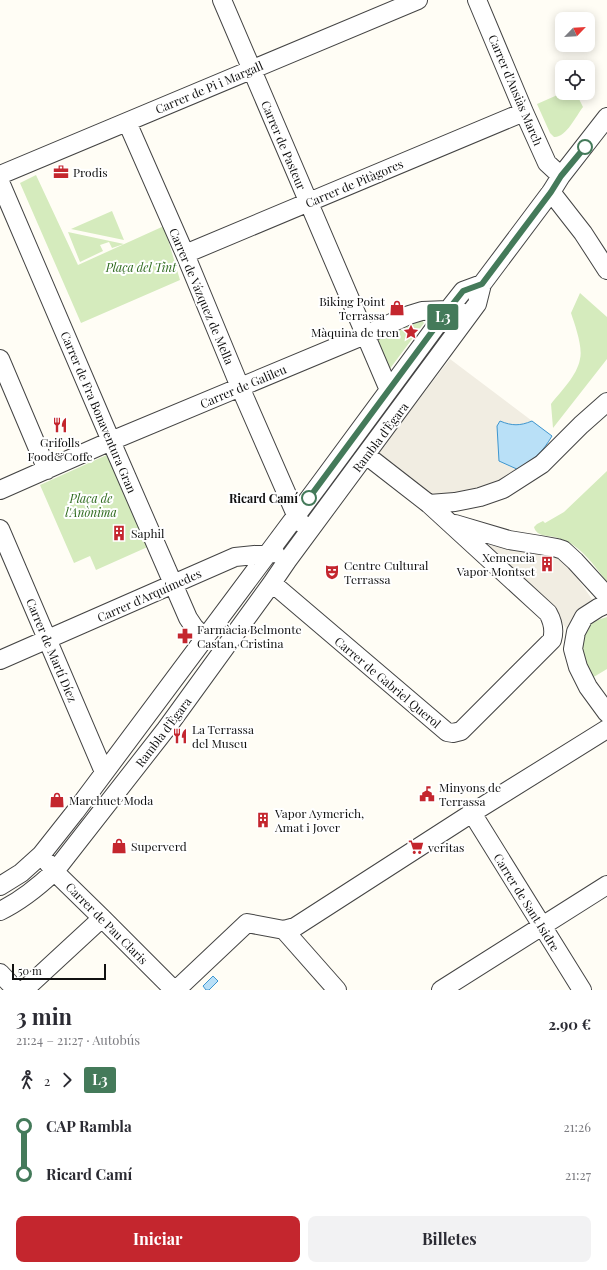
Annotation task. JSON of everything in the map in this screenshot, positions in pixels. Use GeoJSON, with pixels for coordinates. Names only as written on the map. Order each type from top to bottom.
{"type":"FeatureCollection","features":[{"type":"Feature","properties":{"kind":"street","name":"Carrer de Pasteur"},"geometry":{"type":"LineString","coordinates":[[222,0],[389,390]]}},
{"type":"Feature","properties":{"kind":"street","name":"Carrer de Pi i Margall"},"geometry":{"type":"LineString","coordinates":[[0,175],[418,0]]}},
{"type":"Feature","properties":{"kind":"street","name":"Carrer d'Ausiàs March"},"geometry":{"type":"LineString","coordinates":[[478,0],[524,112],[547,163],[561,176]]}},
{"type":"Feature","properties":{"kind":"street","name":"Carrer de Pitàgores"},"geometry":{"type":"LineString","coordinates":[[185,254],[524,112]]}},
{"type":"Feature","properties":{"kind":"street","name":"Rambla d'Ègara"},"geometry":{"type":"LineString","coordinates":[[0,911],[24,898],[40,886],[55,871],[166,729],[452,339],[477,304],[482,284],[551,192],[561,176],[607,117]]}},
{"type":"Feature","properties":{"kind":"street","name":"Carrer de Vázquez de Mella"},"geometry":{"type":"LineString","coordinates":[[127,122],[296,515]]}},
{"type":"Feature","properties":{"kind":"street","name":"Carrer de Fra Bonaventura Gran"},"geometry":{"type":"LineString","coordinates":[[0,182],[188,618],[194,627],[205,638]]}},
{"type":"Feature","properties":{"kind":"street"},"geometry":{"type":"LineString","coordinates":[[551,192],[583,233],[607,270]]}},
{"type":"Feature","properties":{"kind":"street","name":"Carrer de Galileu"},"geometry":{"type":"LineString","coordinates":[[0,490],[111,441],[365,335],[409,315],[422,310],[448,310],[459,307],[465,302],[470,294],[482,284]]}},
{"type":"Feature","properties":{"kind":"street","name":"Rambla d'Ègara"},"geometry":{"type":"LineString","coordinates":[[0,886],[20,873],[42,855],[448,310]]}},
{"type":"Feature","properties":{"kind":"street"},"geometry":{"type":"LineString","coordinates":[[448,310],[446,324],[452,339]]}},
{"type":"Feature","properties":{"kind":"street"},"geometry":{"type":"LineString","coordinates":[[0,359],[47,470]]}},
{"type":"Feature","properties":{"kind":"street"},"geometry":{"type":"LineString","coordinates":[[429,504],[455,502],[480,497],[502,489],[542,464],[581,425],[607,402]]}},
{"type":"Feature","properties":{"kind":"street"},"geometry":{"type":"LineString","coordinates":[[366,455],[457,526],[508,540],[540,544],[563,550],[607,596]]}},
{"type":"Feature","properties":{"kind":"street","name":"Carrer de Gabriel Querol"},"geometry":{"type":"LineString","coordinates":[[272,583],[447,732],[453,733],[461,731],[552,640],[555,632],[548,614],[429,504]]}},
{"type":"Feature","properties":{"kind":"street"},"geometry":{"type":"LineString","coordinates":[[296,515],[304,539]]}},
{"type":"Feature","properties":{"kind":"street","name":"Carrer de Martí Díez"},"geometry":{"type":"LineString","coordinates":[[0,529],[104,772]]}},
{"type":"Feature","properties":{"kind":"street","name":"Carrer d'Arquímedes"},"geometry":{"type":"LineString","coordinates":[[0,660],[235,557],[268,553],[282,554],[290,551],[304,539]]}},
{"type":"Feature","properties":{"kind":"street"},"geometry":{"type":"LineString","coordinates":[[601,710],[578,667],[573,649],[576,632],[584,617],[607,604]]}},
{"type":"Feature","properties":{"kind":"street"},"geometry":{"type":"LineString","coordinates":[[576,685],[601,710]]}},
{"type":"Feature","properties":{"kind":"street"},"geometry":{"type":"LineString","coordinates":[[175,990],[247,923],[284,930],[295,927],[472,813],[607,729]]}},
{"type":"Feature","properties":{"kind":"street","name":"Carrer de Sant Isidre"},"geometry":{"type":"LineString","coordinates":[[472,813],[582,990]]}},
{"type":"Feature","properties":{"kind":"street","name":"Carrer de Pau Claris"},"geometry":{"type":"LineString","coordinates":[[42,855],[55,871],[175,990]]}},
{"type":"Feature","properties":{"kind":"street"},"geometry":{"type":"LineString","coordinates":[[441,990],[607,885]]}},
{"type":"Feature","properties":{"kind":"street"},"geometry":{"type":"LineString","coordinates":[[24,990],[102,918]]}},
{"type":"Feature","properties":{"kind":"street"},"geometry":{"type":"LineString","coordinates":[[284,930],[337,990]]}},
{"type":"Feature","properties":{"kind":"street"},"geometry":{"type":"LineString","coordinates":[[0,973],[16,990]]}},
{"type":"Feature","properties":{"kind":"green space"},"geometry":{"type":"Polygon","coordinates":[[[555,96],[555,100],[580,100],[583,107],[567,130],[563,134],[554,137],[550,133],[537,104],[555,96]]]}},
{"type":"Feature","properties":{"kind":"green space","name":"Plaça del Tint"},"geometry":{"type":"Polygon","coordinates":[[[36,175],[78,265],[164,226],[180,280],[81,323],[20,183],[36,175]]]}},
{"type":"Feature","properties":{"kind":"green space"},"geometry":{"type":"Polygon","coordinates":[[[112,211],[124,240],[71,229],[112,211]]]}},
{"type":"Feature","properties":{"kind":"green space"},"geometry":{"type":"Polygon","coordinates":[[[68,232],[124,244],[112,248],[109,242],[100,245],[103,251],[80,262],[68,232]]]}},
{"type":"Feature","properties":{"kind":"green space"},"geometry":{"type":"Polygon","coordinates":[[[580,293],[607,317],[607,359],[553,428],[551,404],[564,389],[576,371],[581,354],[580,342],[571,313],[580,293]]]}},
{"type":"Feature","properties":{"kind":"green space"},"geometry":{"type":"Polygon","coordinates":[[[422,320],[424,323],[383,378],[368,344],[422,320]]]}},
{"type":"Feature","properties":{"kind":"green space","name":"Plaça de l'Anònima"},"geometry":{"type":"Polygon","coordinates":[[[111,453],[152,545],[96,570],[90,556],[74,563],[40,485],[111,453]]]}},
{"type":"Feature","properties":{"kind":"green space"},"geometry":{"type":"Polygon","coordinates":[[[607,471],[607,582],[580,550],[566,541],[541,535],[534,527],[543,521],[545,523],[564,512],[607,471]]]}},
{"type":"Feature","properties":{"kind":"green space"},"geometry":{"type":"Polygon","coordinates":[[[607,617],[607,669],[592,678],[583,662],[580,646],[581,639],[583,633],[592,623],[607,617]]]}},
{"type":"Feature","properties":{"kind":"shaded area"},"geometry":{"type":"Polygon","coordinates":[[[450,359],[552,436],[535,458],[490,486],[435,500],[376,455],[450,359]]]}},
{"type":"Feature","properties":{"kind":"shaded area"},"geometry":{"type":"Polygon","coordinates":[[[482,544],[546,554],[566,562],[594,602],[568,631],[555,613],[482,544]]]}},
{"type":"Feature","properties":{"kind":"water"},"geometry":{"type":"Polygon","coordinates":[[[500,421],[516,425],[532,421],[552,436],[545,447],[519,470],[499,461],[497,426],[500,421]]]}},
{"type":"Feature","properties":{"kind":"water"},"geometry":{"type":"Polygon","coordinates":[[[213,976],[218,981],[209,990],[206,990],[203,986],[213,976]]]}},
{"type":"Feature","properties":{"kind":"bus line","name":"L3"},"geometry":{"type":"LineString","coordinates":[[309,498],[448,310],[463,291],[482,284],[551,192],[561,176],[585,147]]}},
{"type":"Feature","properties":{"kind":"place","name":"Prodis"},"geometry":{"type":"Point","coordinates":[61,172]}},
{"type":"Feature","properties":{"kind":"place","name":"Biking Point Terrassa"},"geometry":{"type":"Point","coordinates":[397,308]}},
{"type":"Feature","properties":{"kind":"place","name":"Màquina de tren"},"geometry":{"type":"Point","coordinates":[411,332]}},
{"type":"Feature","properties":{"kind":"place","name":"Grifolls Food&Coffe"},"geometry":{"type":"Point","coordinates":[60,425]}},
{"type":"Feature","properties":{"kind":"place","name":"Ricard Camí"},"geometry":{"type":"Point","coordinates":[309,498]}},
{"type":"Feature","properties":{"kind":"place","name":"Saphil"},"geometry":{"type":"Point","coordinates":[119,533]}},
{"type":"Feature","properties":{"kind":"place","name":"Xemeneia Vapor Montset"},"geometry":{"type":"Point","coordinates":[547,564]}},
{"type":"Feature","properties":{"kind":"place","name":"Centre Cultural Terrassa"},"geometry":{"type":"Point","coordinates":[332,572]}},
{"type":"Feature","properties":{"kind":"place","name":"Farmàcia Belmonte Castan, Cristina"},"geometry":{"type":"Point","coordinates":[185,636]}},
{"type":"Feature","properties":{"kind":"place","name":"La Terrassa del Museu"},"geometry":{"type":"Point","coordinates":[180,736]}},
{"type":"Feature","properties":{"kind":"place","name":"Minyons de Terrassa"},"geometry":{"type":"Point","coordinates":[427,794]}},
{"type":"Feature","properties":{"kind":"place","name":"Marchuet Moda"},"geometry":{"type":"Point","coordinates":[57,800]}},
{"type":"Feature","properties":{"kind":"place","name":"Vapor Aymerich, Amat i Jover"},"geometry":{"type":"Point","coordinates":[263,820]}},
{"type":"Feature","properties":{"kind":"place","name":"Superverd"},"geometry":{"type":"Point","coordinates":[119,846]}},
{"type":"Feature","properties":{"kind":"place","name":"veritas"},"geometry":{"type":"Point","coordinates":[416,847]}}]}
